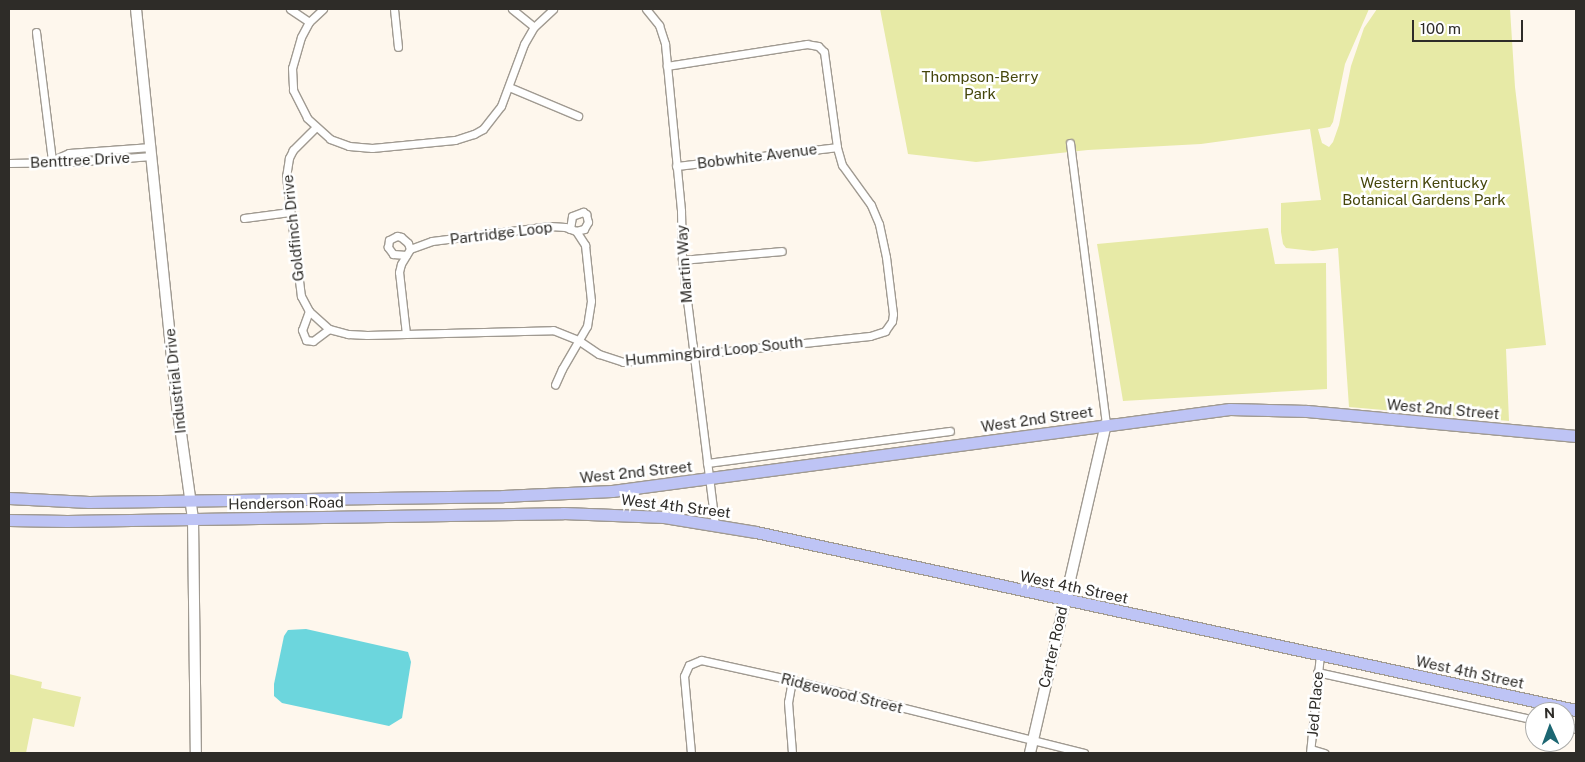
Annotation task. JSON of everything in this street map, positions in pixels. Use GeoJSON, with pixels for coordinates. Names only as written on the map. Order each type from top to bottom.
{"type":"FeatureCollection","features":[{"type":"Feature","properties":{"kind":"main road","name":"West 2nd Street"},"geometry":{"type":"LineString","coordinates":[[503,496],[612,491],[1210,411],[1269,409],[1576,436]]}},
{"type":"Feature","properties":{"kind":"main road","name":"Henderson Road"},"geometry":{"type":"LineString","coordinates":[[9,498],[89,502],[503,496]]}},
{"type":"Feature","properties":{"kind":"main road","name":"Henderson Road"},"geometry":{"type":"LineString","coordinates":[[9,520],[563,513]]}},
{"type":"Feature","properties":{"kind":"main road","name":"West 4th Street"},"geometry":{"type":"LineString","coordinates":[[563,513],[626,514],[715,524],[1576,710]]}},
{"type":"Feature","properties":{"kind":"street","name":"Industrial Drive"},"geometry":{"type":"LineString","coordinates":[[136,9],[178,412],[193,519],[196,753]]}},
{"type":"Feature","properties":{"kind":"street"},"geometry":{"type":"LineString","coordinates":[[290,9],[309,22]]}},
{"type":"Feature","properties":{"kind":"street"},"geometry":{"type":"LineString","coordinates":[[323,9],[309,22],[296,53],[292,83],[299,106],[316,127],[339,143],[372,148],[465,138],[490,123],[501,106],[524,44],[534,27],[553,9]]}},
{"type":"Feature","properties":{"kind":"street"},"geometry":{"type":"LineString","coordinates":[[394,9],[398,47]]}},
{"type":"Feature","properties":{"kind":"street"},"geometry":{"type":"LineString","coordinates":[[512,9],[534,27]]}},
{"type":"Feature","properties":{"kind":"street","name":"Martin Way"},"geometry":{"type":"LineString","coordinates":[[646,9],[654,17],[663,34],[681,211],[682,260],[692,354],[715,524]]}},
{"type":"Feature","properties":{"kind":"street"},"geometry":{"type":"LineString","coordinates":[[36,32],[52,161]]}},
{"type":"Feature","properties":{"kind":"street"},"geometry":{"type":"LineString","coordinates":[[667,66],[792,46],[813,45],[824,52],[837,147]]}},
{"type":"Feature","properties":{"kind":"street"},"geometry":{"type":"LineString","coordinates":[[509,87],[578,116]]}},
{"type":"Feature","properties":{"kind":"street","name":"Goldfinch Drive"},"geometry":{"type":"LineString","coordinates":[[316,127],[293,150],[289,158],[286,176],[299,288],[308,311],[329,329]]}},
{"type":"Feature","properties":{"kind":"street"},"geometry":{"type":"LineString","coordinates":[[1070,143],[1106,424]]}},
{"type":"Feature","properties":{"kind":"street","name":"Bobwhite Avenue"},"geometry":{"type":"LineString","coordinates":[[676,166],[837,147]]}},
{"type":"Feature","properties":{"kind":"street","name":"Hummingbird Loop South"},"geometry":{"type":"LineString","coordinates":[[329,329],[348,334],[406,334],[543,329],[562,332],[599,354],[623,362],[870,336],[885,331],[892,321],[886,257],[879,224],[872,205],[846,174],[837,147]]}},
{"type":"Feature","properties":{"kind":"street","name":"Benttree Drive"},"geometry":{"type":"LineString","coordinates":[[9,163],[71,162],[152,151]]}},
{"type":"Feature","properties":{"kind":"street"},"geometry":{"type":"LineString","coordinates":[[244,218],[290,212]]}},
{"type":"Feature","properties":{"kind":"street","name":"Partridge Loop"},"geometry":{"type":"LineString","coordinates":[[406,334],[399,272],[408,252],[432,241],[550,226],[573,230],[587,252],[591,300],[589,320],[562,368],[555,385]]}},
{"type":"Feature","properties":{"kind":"street"},"geometry":{"type":"LineString","coordinates":[[682,260],[782,251]]}},
{"type":"Feature","properties":{"kind":"street"},"geometry":{"type":"LineString","coordinates":[[308,311],[302,330],[306,340],[313,341],[329,329]]}},
{"type":"Feature","properties":{"kind":"street","name":"Carter Road"},"geometry":{"type":"LineString","coordinates":[[1030,753],[1106,424]]}},
{"type":"Feature","properties":{"kind":"street","name":"West 2nd Street"},"geometry":{"type":"LineString","coordinates":[[707,463],[950,431]]}},
{"type":"Feature","properties":{"kind":"street"},"geometry":{"type":"LineString","coordinates":[[921,435],[921,450]]}},
{"type":"Feature","properties":{"kind":"street","name":"Jed Place"},"geometry":{"type":"LineString","coordinates":[[1311,751],[1320,654]]}},
{"type":"Feature","properties":{"kind":"street","name":"Ridgewood Street"},"geometry":{"type":"LineString","coordinates":[[691,753],[684,683],[685,670],[688,664],[709,660],[1084,753]]}},
{"type":"Feature","properties":{"kind":"street"},"geometry":{"type":"LineString","coordinates":[[1317,672],[1525,718]]}},
{"type":"Feature","properties":{"kind":"street"},"geometry":{"type":"LineString","coordinates":[[792,680],[788,702],[792,753]]}},
{"type":"Feature","properties":{"kind":"street"},"geometry":{"type":"LineString","coordinates":[[1311,751],[1324,753]]}},
{"type":"Feature","properties":{"kind":"green space"},"geometry":{"type":"Polygon","coordinates":[[[880,9],[1369,9],[1345,64],[1333,122],[1330,127],[1318,129],[1322,143],[1329,147],[1333,142],[1339,125],[1351,66],[1364,28],[1377,9],[1510,9],[1515,87],[1546,345],[1506,349],[1509,421],[1349,407],[1338,248],[1313,251],[1286,248],[1283,244],[1281,232],[1281,203],[1321,200],[1310,129],[1201,144],[1088,150],[976,162],[908,154],[880,9]]]}},
{"type":"Feature","properties":{"kind":"green space"},"geometry":{"type":"Polygon","coordinates":[[[1268,228],[1275,264],[1326,263],[1327,389],[1123,401],[1097,244],[1268,228]]]}},
{"type":"Feature","properties":{"kind":"green space"},"geometry":{"type":"Polygon","coordinates":[[[9,674],[42,682],[41,688],[81,697],[74,727],[33,718],[26,753],[9,753],[9,674]]]}},
{"type":"Feature","properties":{"kind":"water"},"geometry":{"type":"Polygon","coordinates":[[[306,629],[408,652],[411,662],[402,718],[389,726],[282,703],[274,696],[274,684],[284,636],[288,630],[306,629]]]}},
{"type":"Feature","properties":{"kind":"park label","name":"Thompson-Berry Park"},"geometry":{"type":"Point","coordinates":[980,84]}},
{"type":"Feature","properties":{"kind":"park label","name":"Western Kentucky Botanical Gardens Park"},"geometry":{"type":"Point","coordinates":[1424,190]}}]}
